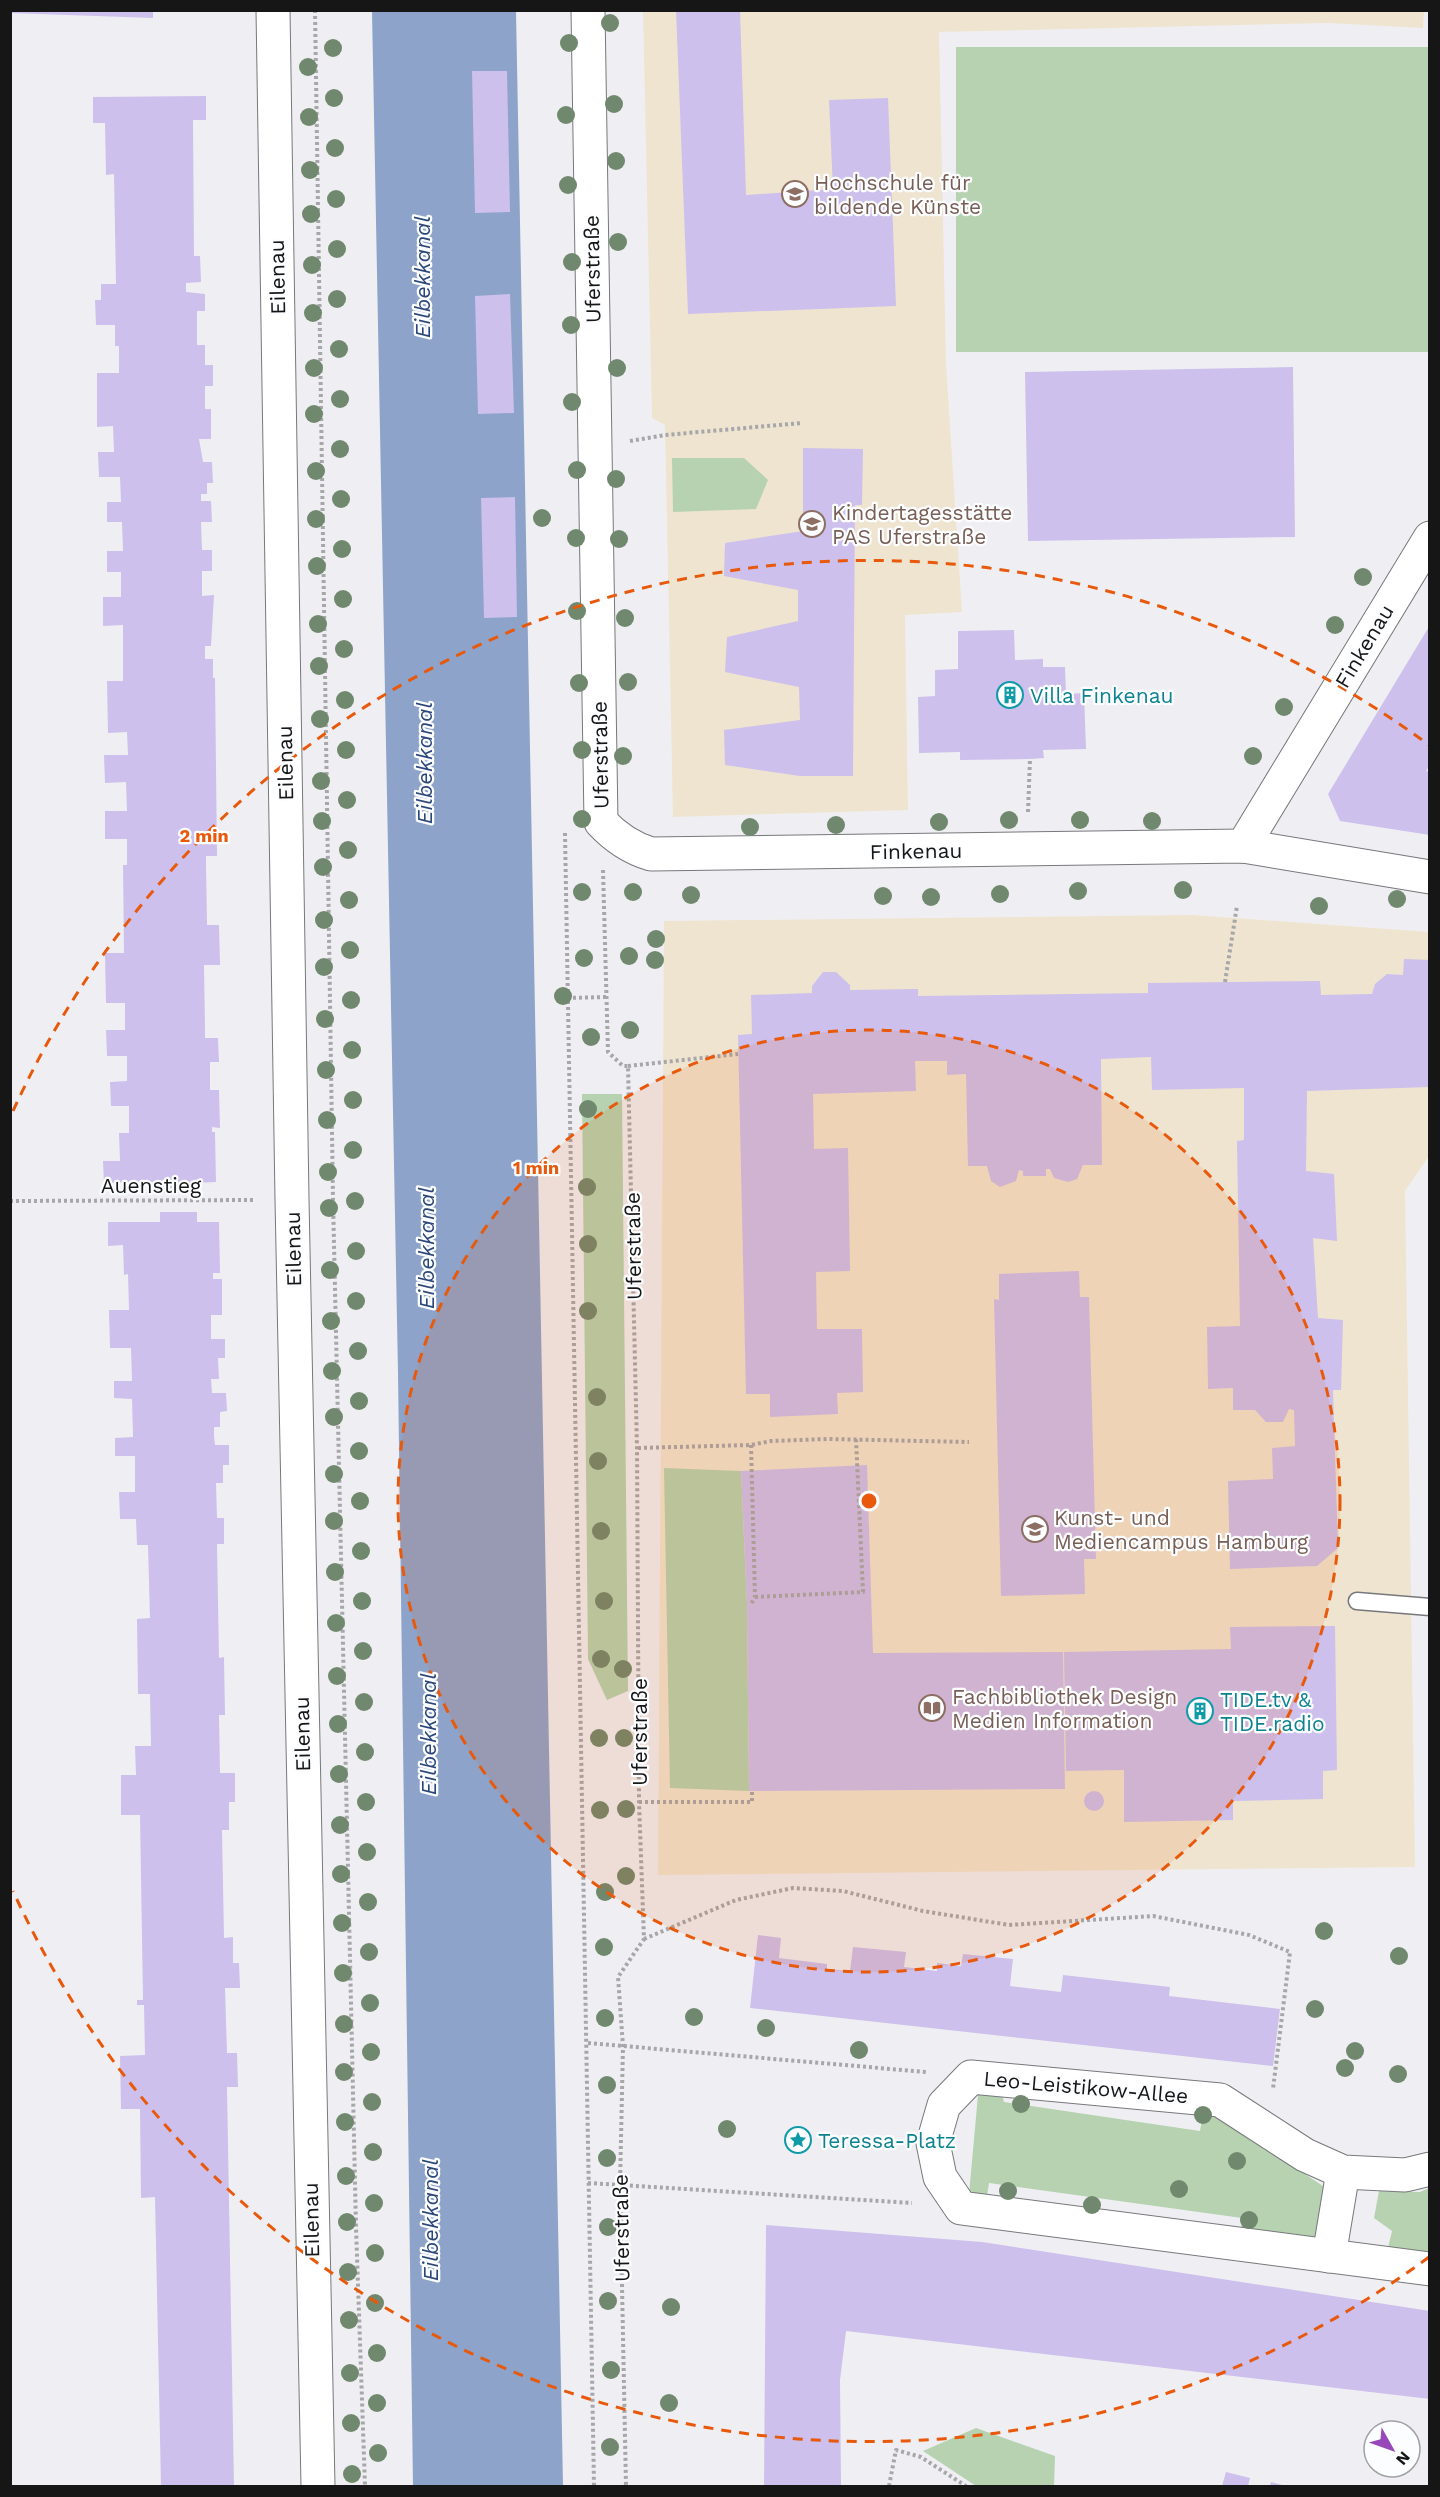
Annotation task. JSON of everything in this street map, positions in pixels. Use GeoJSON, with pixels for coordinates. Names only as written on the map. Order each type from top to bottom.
{"type":"FeatureCollection","features":[{"type":"Feature","properties":{"kind":"street","name":"Eilenau"},"geometry":{"type":"LineString","coordinates":[[273,10],[292,1199],[318,2487]]}},
{"type":"Feature","properties":{"kind":"street","name":"Uferstraße"},"geometry":{"type":"LineString","coordinates":[[588,10],[601,822]]}},
{"type":"Feature","properties":{"kind":"street","name":"Finkenau"},"geometry":{"type":"LineString","coordinates":[[1243,846],[1430,538]]}},
{"type":"Feature","properties":{"kind":"street","name":"Finkenau"},"geometry":{"type":"LineString","coordinates":[[601,822],[623,841],[651,854],[1243,846],[1430,877]]}},
{"type":"Feature","properties":{"kind":"street","name":"Leo-Leistikow-Allee"},"geometry":{"type":"LineString","coordinates":[[961,2208],[939,2177],[933,2143],[944,2105],[971,2077],[1220,2100],[1305,2156],[1343,2172],[1404,2175],[1430,2169]]}},
{"type":"Feature","properties":{"kind":"street"},"geometry":{"type":"LineString","coordinates":[[1329,2256],[1343,2172]]}},
{"type":"Feature","properties":{"kind":"street"},"geometry":{"type":"LineString","coordinates":[[961,2208],[1430,2269]]}},
{"type":"Feature","properties":{"kind":"lane"},"geometry":{"type":"LineString","coordinates":[[1357,1601],[1430,1608]]}},
{"type":"Feature","properties":{"kind":"path"},"geometry":{"type":"LineString","coordinates":[[315,10],[333,1199],[364,2487]]}},
{"type":"Feature","properties":{"kind":"path"},"geometry":{"type":"LineString","coordinates":[[595,449],[665,435],[802,423]]}},
{"type":"Feature","properties":{"kind":"path"},"geometry":{"type":"LineString","coordinates":[[1028,813],[1030,759]]}},
{"type":"Feature","properties":{"kind":"path","name":"Uferstraße"},"geometry":{"type":"LineString","coordinates":[[601,822],[608,1052],[623,1066],[628,1065],[637,1448],[639,1802],[644,1939],[618,1977],[623,2046],[620,2186],[626,2487]]}},
{"type":"Feature","properties":{"kind":"path"},"geometry":{"type":"LineString","coordinates":[[565,832],[594,2487]]}},
{"type":"Feature","properties":{"kind":"path"},"geometry":{"type":"LineString","coordinates":[[1226,982],[1237,906]]}},
{"type":"Feature","properties":{"kind":"path"},"geometry":{"type":"LineString","coordinates":[[567,998],[607,996]]}},
{"type":"Feature","properties":{"kind":"path"},"geometry":{"type":"LineString","coordinates":[[628,1065],[738,1054]]}},
{"type":"Feature","properties":{"kind":"path","name":"Auenstieg"},"geometry":{"type":"LineString","coordinates":[[10,1201],[292,1199]]}},
{"type":"Feature","properties":{"kind":"path"},"geometry":{"type":"LineString","coordinates":[[637,1448],[856,1439],[969,1442]]}},
{"type":"Feature","properties":{"kind":"path"},"geometry":{"type":"LineString","coordinates":[[755,1598],[863,1592],[856,1439]]}},
{"type":"Feature","properties":{"kind":"path"},"geometry":{"type":"LineString","coordinates":[[751,1445],[755,1598],[752,1604]]}},
{"type":"Feature","properties":{"kind":"path"},"geometry":{"type":"LineString","coordinates":[[639,1802],[752,1802],[752,1791]]}},
{"type":"Feature","properties":{"kind":"path"},"geometry":{"type":"LineString","coordinates":[[644,1939],[736,1900],[793,1888],[843,1891],[923,1911],[1009,1925],[1153,1916],[1249,1935],[1290,1952],[1268,2131]]}},
{"type":"Feature","properties":{"kind":"path"},"geometry":{"type":"LineString","coordinates":[[588,2043],[971,2077]]}},
{"type":"Feature","properties":{"kind":"path"},"geometry":{"type":"LineString","coordinates":[[588,2183],[923,2203],[961,2208]]}},
{"type":"Feature","properties":{"kind":"path"},"geometry":{"type":"LineString","coordinates":[[889,2487],[896,2450],[921,2457],[966,2487]]}},
{"type":"Feature","properties":{"kind":"shaded area"},"geometry":{"type":"Polygon","coordinates":[[[643,11],[1424,11],[1423,28],[1328,23],[939,32],[946,364],[962,612],[905,615],[908,810],[673,817],[665,425],[652,418],[643,11]]]}},
{"type":"Feature","properties":{"kind":"shaded area","name":"Kunst- und Mediencampus Hamburg"},"geometry":{"type":"Polygon","coordinates":[[[1193,915],[1429,932],[1429,1156],[1405,1191],[1415,1867],[658,1875],[664,921],[1193,915]]]}},
{"type":"Feature","properties":{"kind":"green space"},"geometry":{"type":"Polygon","coordinates":[[[956,47],[1429,47],[1429,352],[956,352],[956,47]]]}},
{"type":"Feature","properties":{"kind":"green space"},"geometry":{"type":"Polygon","coordinates":[[[672,458],[744,458],[768,480],[756,509],[673,512],[672,458]]]}},
{"type":"Feature","properties":{"kind":"green space"},"geometry":{"type":"Polygon","coordinates":[[[582,1094],[622,1094],[628,1691],[607,1700],[588,1659],[582,1094]]]}},
{"type":"Feature","properties":{"kind":"green space"},"geometry":{"type":"Polygon","coordinates":[[[664,1468],[741,1471],[747,1604],[749,1791],[670,1788],[664,1468]]]}},
{"type":"Feature","properties":{"kind":"green space"},"geometry":{"type":"Polygon","coordinates":[[[979,2084],[1000,2086],[1004,2102],[1200,2131],[1203,2114],[1218,2116],[1326,2188],[1318,2243],[1240,2233],[1242,2218],[989,2183],[987,2196],[969,2194],[979,2084]]]}},
{"type":"Feature","properties":{"kind":"green space"},"geometry":{"type":"Polygon","coordinates":[[[1429,2188],[1429,2257],[1388,2248],[1392,2231],[1374,2218],[1379,2191],[1420,2192],[1429,2188]]]}},
{"type":"Feature","properties":{"kind":"green space"},"geometry":{"type":"Polygon","coordinates":[[[976,2428],[1055,2456],[1054,2486],[976,2486],[923,2451],[976,2428]]]}},
{"type":"Feature","properties":{"kind":"water","name":"Eilbekkanal"},"geometry":{"type":"Polygon","coordinates":[[[372,11],[516,11],[563,2486],[413,2486],[398,1373],[372,11]]]}},
{"type":"Feature","properties":{"kind":"building"},"geometry":{"type":"Polygon","coordinates":[[[10,10],[153,10],[153,18],[10,13],[10,10]]]}},
{"type":"Feature","properties":{"kind":"building"},"geometry":{"type":"Polygon","coordinates":[[[676,10],[740,10],[746,195],[833,189],[829,100],[888,98],[896,306],[688,314],[676,10]]]}},
{"type":"Feature","properties":{"kind":"building"},"geometry":{"type":"Polygon","coordinates":[[[472,71],[507,71],[510,212],[475,213],[472,71]]]}},
{"type":"Feature","properties":{"kind":"building"},"geometry":{"type":"Polygon","coordinates":[[[206,96],[206,120],[193,120],[194,256],[200,256],[201,282],[186,283],[186,292],[205,294],[205,311],[197,311],[197,345],[205,345],[205,365],[213,365],[213,386],[205,386],[205,409],[211,409],[211,439],[199,439],[203,462],[212,462],[213,483],[207,483],[207,494],[201,494],[201,501],[211,501],[212,522],[201,522],[202,550],[212,550],[212,571],[202,571],[202,596],[214,595],[211,646],[205,646],[205,659],[213,659],[213,678],[215,678],[217,856],[206,856],[206,864],[207,925],[219,925],[220,965],[204,965],[205,1038],[218,1038],[219,1062],[210,1062],[210,1090],[219,1090],[220,1128],[212,1127],[212,1132],[215,1132],[216,1182],[193,1183],[193,1192],[154,1193],[154,1182],[104,1183],[103,1161],[120,1161],[119,1133],[129,1133],[129,1106],[111,1106],[110,1082],[127,1081],[127,1056],[107,1056],[106,1030],[125,1030],[125,1003],[106,1003],[105,953],[124,953],[123,865],[127,865],[127,839],[105,839],[105,811],[127,811],[126,782],[105,783],[104,755],[128,755],[127,732],[108,733],[107,681],[123,681],[123,625],[103,626],[103,597],[121,597],[121,572],[107,572],[107,551],[123,551],[122,522],[107,522],[107,502],[121,502],[120,477],[99,477],[98,452],[114,452],[113,426],[97,427],[97,373],[119,373],[119,346],[115,346],[115,325],[96,325],[95,300],[101,300],[101,284],[116,284],[114,174],[106,175],[105,123],[93,123],[93,97],[206,96]]]}},
{"type":"Feature","properties":{"kind":"building"},"geometry":{"type":"Polygon","coordinates":[[[510,294],[514,413],[478,414],[475,296],[510,294]]]}},
{"type":"Feature","properties":{"kind":"building"},"geometry":{"type":"Polygon","coordinates":[[[1293,367],[1295,537],[1028,541],[1025,372],[1293,367]]]}},
{"type":"Feature","properties":{"kind":"building"},"geometry":{"type":"Polygon","coordinates":[[[803,448],[863,449],[862,505],[855,505],[853,776],[800,776],[725,765],[724,730],[800,720],[799,687],[725,672],[727,637],[798,621],[798,590],[724,576],[725,543],[803,531],[803,448]]]}},
{"type":"Feature","properties":{"kind":"building"},"geometry":{"type":"Polygon","coordinates":[[[515,497],[517,617],[484,618],[481,498],[515,497]]]}},
{"type":"Feature","properties":{"kind":"building"},"geometry":{"type":"Polygon","coordinates":[[[1430,625],[1430,765],[1426,771],[1430,772],[1430,835],[1340,821],[1328,794],[1430,625]]]}},
{"type":"Feature","properties":{"kind":"building","name":"Villa Finkenau"},"geometry":{"type":"Polygon","coordinates":[[[1014,630],[1015,660],[1043,659],[1043,667],[1065,667],[1066,694],[1084,693],[1086,749],[1043,750],[1044,758],[1030,759],[960,760],[960,752],[919,753],[918,697],[935,696],[935,670],[958,669],[958,631],[1014,630]]]}},
{"type":"Feature","properties":{"kind":"building"},"geometry":{"type":"Polygon","coordinates":[[[1404,959],[1430,960],[1430,1087],[1307,1091],[1306,1171],[1334,1174],[1337,1241],[1313,1238],[1318,1318],[1343,1320],[1341,1390],[1333,1390],[1338,1548],[1317,1566],[1230,1569],[1228,1481],[1273,1479],[1272,1448],[1295,1446],[1294,1410],[1289,1409],[1283,1422],[1266,1422],[1255,1410],[1233,1410],[1233,1388],[1208,1389],[1207,1327],[1240,1326],[1237,1141],[1244,1140],[1244,1088],[1152,1090],[1151,1057],[1101,1059],[1102,1165],[1083,1165],[1077,1179],[1068,1182],[1054,1178],[1050,1169],[1046,1169],[1046,1176],[1023,1176],[1023,1171],[1019,1170],[1016,1181],[1000,1187],[991,1181],[987,1166],[968,1166],[966,1074],[947,1075],[947,1061],[915,1061],[916,1091],[813,1094],[814,1149],[848,1148],[850,1271],[816,1272],[817,1329],[862,1329],[863,1392],[837,1393],[838,1414],[770,1417],[770,1394],[746,1394],[738,1035],[752,1034],[751,995],[812,993],[812,986],[823,972],[836,972],[850,985],[850,990],[918,989],[918,996],[1148,993],[1148,983],[1320,981],[1321,995],[1372,994],[1375,984],[1387,974],[1403,975],[1404,959]]]}},
{"type":"Feature","properties":{"kind":"building"},"geometry":{"type":"Polygon","coordinates":[[[160,1212],[197,1212],[197,1222],[219,1222],[220,1273],[213,1273],[213,1279],[222,1279],[222,1315],[211,1315],[211,1339],[225,1339],[225,1358],[218,1358],[219,1379],[211,1379],[212,1393],[226,1393],[227,1411],[220,1412],[220,1427],[214,1427],[215,1445],[229,1445],[229,1465],[223,1465],[223,1483],[216,1483],[217,1518],[224,1518],[224,1544],[217,1544],[219,1658],[224,1657],[225,1715],[219,1715],[220,1773],[235,1773],[235,1802],[229,1802],[229,1830],[222,1830],[224,1938],[233,1937],[233,1963],[239,1963],[240,1988],[225,1988],[227,2053],[237,2053],[238,2087],[227,2087],[234,2486],[161,2486],[155,2197],[141,2198],[140,2109],[121,2109],[120,2056],[145,2055],[144,2005],[137,2005],[137,2000],[143,2000],[140,1815],[121,1815],[121,1775],[136,1775],[135,1746],[151,1746],[150,1694],[138,1694],[137,1619],[150,1618],[148,1545],[137,1545],[136,1519],[120,1519],[119,1492],[135,1492],[135,1456],[115,1456],[115,1438],[133,1437],[132,1399],[114,1398],[114,1381],[132,1381],[131,1348],[110,1348],[109,1310],[129,1310],[128,1274],[124,1275],[123,1245],[108,1246],[108,1222],[160,1222],[160,1212]]]}},
{"type":"Feature","properties":{"kind":"building"},"geometry":{"type":"Polygon","coordinates":[[[1079,1271],[1080,1297],[1089,1297],[1096,1559],[1084,1559],[1085,1594],[1001,1596],[994,1299],[999,1300],[999,1274],[1079,1271]]]}},
{"type":"Feature","properties":{"kind":"building"},"geometry":{"type":"Polygon","coordinates":[[[867,1465],[873,1653],[1063,1652],[1065,1789],[749,1791],[747,1604],[741,1471],[867,1465]]]}},
{"type":"Feature","properties":{"kind":"building","name":"TIDE.tv & TIDE.radio"},"geometry":{"type":"Polygon","coordinates":[[[1335,1626],[1337,1770],[1323,1771],[1323,1799],[1233,1801],[1233,1820],[1124,1822],[1124,1770],[1066,1771],[1064,1652],[1231,1649],[1230,1627],[1335,1626]]]}},
{"type":"Feature","properties":{"kind":"building"},"geometry":{"type":"Polygon","coordinates":[[[1090,1791],[1098,1791],[1104,1797],[1104,1805],[1098,1811],[1090,1811],[1084,1805],[1084,1797],[1090,1791]]]}},
{"type":"Feature","properties":{"kind":"building"},"geometry":{"type":"Polygon","coordinates":[[[758,1935],[781,1938],[779,1958],[827,1964],[827,1969],[850,1971],[853,1947],[906,1952],[904,1967],[937,1971],[937,1963],[961,1966],[963,1954],[1013,1959],[1010,1986],[1061,1992],[1063,1975],[1170,1987],[1169,1996],[1280,2009],[1273,2066],[750,2008],[758,1935]]]}},
{"type":"Feature","properties":{"kind":"building"},"geometry":{"type":"Polygon","coordinates":[[[766,2225],[982,2242],[1430,2311],[1430,2399],[846,2331],[840,2380],[841,2486],[764,2486],[766,2225]]]}},
{"type":"Feature","properties":{"kind":"building"},"geometry":{"type":"Polygon","coordinates":[[[1226,2472],[1250,2478],[1248,2486],[1222,2486],[1226,2472]]]}},
{"type":"Feature","properties":{"kind":"building"},"geometry":{"type":"Polygon","coordinates":[[[1271,2482],[1286,2486],[1270,2486],[1271,2482]]]}},
{"type":"Feature","properties":{"kind":"place","name":"Hochschule für bildende Künste"},"geometry":{"type":"Point","coordinates":[795,194]}},
{"type":"Feature","properties":{"kind":"place","name":"Kindertagesstätte PAS Uferstraße"},"geometry":{"type":"Point","coordinates":[812,524]}},
{"type":"Feature","properties":{"kind":"place","name":"Villa Finkenau"},"geometry":{"type":"Point","coordinates":[1010,695]}},
{"type":"Feature","properties":{"kind":"place","name":"Kunst- und Mediencampus Hamburg"},"geometry":{"type":"Point","coordinates":[1035,1529]}},
{"type":"Feature","properties":{"kind":"place","name":"Fachbibliothek Design Medien Information"},"geometry":{"type":"Point","coordinates":[932,1708]}},
{"type":"Feature","properties":{"kind":"place","name":"TIDE.tv & TIDE.radio"},"geometry":{"type":"Point","coordinates":[1200,1711]}},
{"type":"Feature","properties":{"kind":"place","name":"Teressa-Platz"},"geometry":{"type":"Point","coordinates":[798,2140]}}]}
